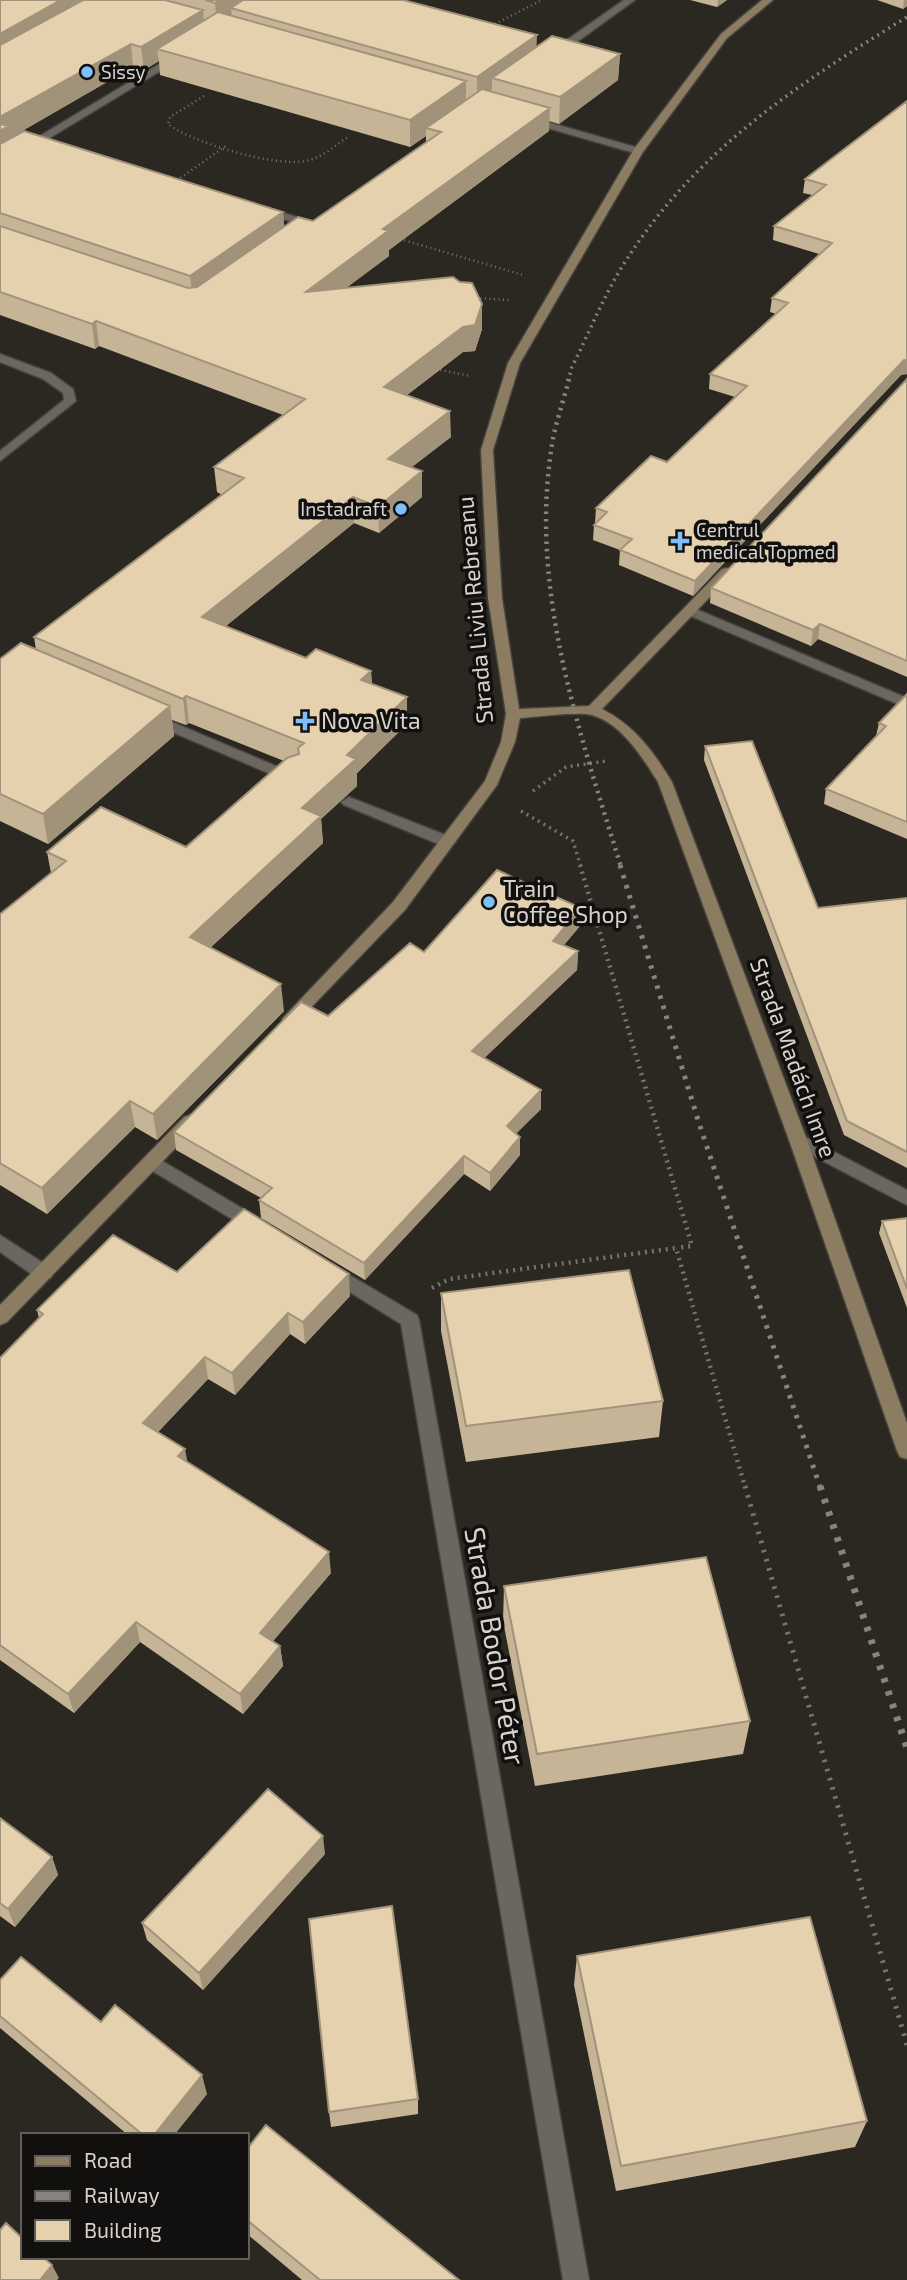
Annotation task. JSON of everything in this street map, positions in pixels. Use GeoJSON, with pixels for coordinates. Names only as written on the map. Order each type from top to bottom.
{"type":"FeatureCollection","features":[{"type":"Feature","properties":{"kind":"street"},"geometry":{"type":"LineString","coordinates":[[545,60],[630,0]]}},
{"type":"Feature","properties":{"kind":"street","name":"Strada Liviu Rebreanu"},"geometry":{"type":"LineString","coordinates":[[276,1034],[400,906],[492,782],[508,742],[513,714],[495,598],[488,450],[514,363],[638,151],[724,36],[768,0]]}},
{"type":"Feature","properties":{"kind":"street"},"geometry":{"type":"LineString","coordinates":[[0,165],[189,50]]}},
{"type":"Feature","properties":{"kind":"street"},"geometry":{"type":"LineString","coordinates":[[517,116],[638,151]]}},
{"type":"Feature","properties":{"kind":"street"},"geometry":{"type":"LineString","coordinates":[[39,143],[52,147]]}},
{"type":"Feature","properties":{"kind":"street"},"geometry":{"type":"LineString","coordinates":[[249,206],[308,229],[326,217]]}},
{"type":"Feature","properties":{"kind":"street"},"geometry":{"type":"LineString","coordinates":[[0,358],[47,376],[69,392],[70,401],[0,457]]}},
{"type":"Feature","properties":{"kind":"street"},"geometry":{"type":"LineString","coordinates":[[513,714],[593,710],[738,561]]}},
{"type":"Feature","properties":{"kind":"street"},"geometry":{"type":"LineString","coordinates":[[691,611],[907,703]]}},
{"type":"Feature","properties":{"kind":"street","name":"Strada Madách Imre"},"geometry":{"type":"LineString","coordinates":[[593,710],[622,724],[631,733],[664,782],[798,1140],[907,1451]]}},
{"type":"Feature","properties":{"kind":"street"},"geometry":{"type":"LineString","coordinates":[[138,713],[292,778]]}},
{"type":"Feature","properties":{"kind":"street"},"geometry":{"type":"LineString","coordinates":[[349,802],[447,842]]}},
{"type":"Feature","properties":{"kind":"street"},"geometry":{"type":"LineString","coordinates":[[0,1317],[200,1113]]}},
{"type":"Feature","properties":{"kind":"street"},"geometry":{"type":"LineString","coordinates":[[798,1140],[907,1199]]}},
{"type":"Feature","properties":{"kind":"street"},"geometry":{"type":"LineString","coordinates":[[152,1162],[273,1236]]}},
{"type":"Feature","properties":{"kind":"street"},"geometry":{"type":"LineString","coordinates":[[0,1242],[44,1273]]}},
{"type":"Feature","properties":{"kind":"street","name":"Strada Bodor Péter"},"geometry":{"type":"LineString","coordinates":[[309,1258],[410,1321],[576,2280]]}},
{"type":"Feature","properties":{"kind":"path"},"geometry":{"type":"LineString","coordinates":[[486,22],[498,25],[540,1],[537,0]]}},
{"type":"Feature","properties":{"kind":"path"},"geometry":{"type":"LineString","coordinates":[[204,96],[170,117],[168,124],[177,131],[279,161],[315,159],[348,137]]}},
{"type":"Feature","properties":{"kind":"path"},"geometry":{"type":"LineString","coordinates":[[173,183],[226,146]]}},
{"type":"Feature","properties":{"kind":"path"},"geometry":{"type":"LineString","coordinates":[[392,237],[526,276]]}},
{"type":"Feature","properties":{"kind":"path"},"geometry":{"type":"LineString","coordinates":[[471,297],[513,300]]}},
{"type":"Feature","properties":{"kind":"path"},"geometry":{"type":"LineString","coordinates":[[431,368],[470,376]]}},
{"type":"Feature","properties":{"kind":"path"},"geometry":{"type":"LineString","coordinates":[[533,791],[554,770],[569,764],[613,761]]}},
{"type":"Feature","properties":{"kind":"path"},"geometry":{"type":"LineString","coordinates":[[392,1309],[449,1279],[692,1246],[573,841],[521,811]]}},
{"type":"Feature","properties":{"kind":"path"},"geometry":{"type":"LineString","coordinates":[[676,1248],[907,2045]]}},
{"type":"Feature","properties":{"kind":"building"},"geometry":{"type":"Polygon","coordinates":[[[0,0],[61,0],[0,34],[0,0]]]}},
{"type":"Feature","properties":{"kind":"building"},"geometry":{"type":"Polygon","coordinates":[[[83,0],[165,0],[203,10],[141,47],[131,44],[0,117],[0,45],[83,0]]]}},
{"type":"Feature","properties":{"kind":"building"},"geometry":{"type":"Polygon","coordinates":[[[243,0],[403,0],[537,35],[477,77],[231,8],[243,0]]]}},
{"type":"Feature","properties":{"kind":"building"},"geometry":{"type":"Polygon","coordinates":[[[218,12],[466,81],[410,120],[157,49],[218,12]]]}},
{"type":"Feature","properties":{"kind":"building"},"geometry":{"type":"Polygon","coordinates":[[[552,36],[620,54],[560,97],[492,78],[552,36]]]}},
{"type":"Feature","properties":{"kind":"building"},"geometry":{"type":"Polygon","coordinates":[[[482,89],[550,108],[383,229],[388,231],[306,292],[453,277],[460,282],[472,283],[482,304],[475,325],[463,327],[384,387],[450,411],[388,459],[422,471],[378,507],[353,497],[202,617],[306,658],[316,649],[371,671],[361,680],[407,697],[347,755],[356,759],[302,808],[321,816],[190,937],[281,984],[153,1114],[130,1101],[42,1188],[0,1163],[0,914],[66,861],[47,852],[101,807],[186,847],[287,758],[299,754],[298,748],[304,743],[186,696],[183,699],[34,637],[244,478],[214,467],[305,399],[96,321],[92,324],[0,292],[0,226],[188,288],[197,287],[298,217],[313,221],[441,132],[426,128],[482,89]]]}},
{"type":"Feature","properties":{"kind":"building"},"geometry":{"type":"Polygon","coordinates":[[[907,101],[907,360],[904,360],[695,581],[620,550],[632,539],[594,525],[607,512],[596,508],[651,456],[667,462],[747,386],[710,374],[788,303],[772,298],[832,243],[774,226],[826,185],[805,179],[907,101]]]}},
{"type":"Feature","properties":{"kind":"building"},"geometry":{"type":"Polygon","coordinates":[[[24,131],[283,212],[190,276],[0,213],[0,144],[24,131]]]}},
{"type":"Feature","properties":{"kind":"building"},"geometry":{"type":"Polygon","coordinates":[[[907,379],[907,661],[820,624],[813,630],[711,588],[907,379]]]}},
{"type":"Feature","properties":{"kind":"building"},"geometry":{"type":"Polygon","coordinates":[[[21,643],[170,706],[43,814],[0,794],[0,659],[21,643]]]}},
{"type":"Feature","properties":{"kind":"building"},"geometry":{"type":"Polygon","coordinates":[[[907,694],[907,822],[826,789],[886,726],[879,723],[907,694]]]}},
{"type":"Feature","properties":{"kind":"building"},"geometry":{"type":"Polygon","coordinates":[[[752,741],[818,908],[907,898],[907,1152],[847,1121],[705,746],[752,741]]]}},
{"type":"Feature","properties":{"kind":"building"},"geometry":{"type":"Polygon","coordinates":[[[497,870],[581,908],[553,941],[578,951],[472,1051],[541,1090],[507,1126],[520,1137],[490,1173],[464,1156],[364,1263],[259,1200],[272,1188],[174,1132],[301,1002],[328,1016],[410,943],[424,952],[497,870]]]}},
{"type":"Feature","properties":{"kind":"building"},"geometry":{"type":"Polygon","coordinates":[[[244,1209],[349,1274],[303,1322],[288,1313],[232,1373],[205,1357],[143,1423],[185,1449],[178,1456],[329,1552],[260,1633],[280,1646],[240,1694],[136,1622],[68,1694],[0,1645],[0,1358],[43,1314],[37,1310],[113,1235],[177,1272],[244,1209]]]}},
{"type":"Feature","properties":{"kind":"building"},"geometry":{"type":"Polygon","coordinates":[[[907,1218],[907,1289],[882,1221],[907,1218]]]}},
{"type":"Feature","properties":{"kind":"building"},"geometry":{"type":"Polygon","coordinates":[[[629,1270],[663,1401],[466,1426],[441,1293],[629,1270]]]}},
{"type":"Feature","properties":{"kind":"building"},"geometry":{"type":"Polygon","coordinates":[[[706,1557],[750,1721],[537,1754],[504,1586],[706,1557]]]}},
{"type":"Feature","properties":{"kind":"building"},"geometry":{"type":"Polygon","coordinates":[[[268,1789],[323,1836],[199,1973],[142,1923],[268,1789]]]}},
{"type":"Feature","properties":{"kind":"building"},"geometry":{"type":"Polygon","coordinates":[[[0,1818],[52,1857],[8,1909],[0,1903],[0,1818]]]}},
{"type":"Feature","properties":{"kind":"building"},"geometry":{"type":"Polygon","coordinates":[[[392,1906],[418,2099],[329,2112],[309,1919],[392,1906]]]}},
{"type":"Feature","properties":{"kind":"building"},"geometry":{"type":"Polygon","coordinates":[[[810,1917],[867,2121],[621,2166],[577,1956],[810,1917]]]}},
{"type":"Feature","properties":{"kind":"building"},"geometry":{"type":"Polygon","coordinates":[[[21,1957],[101,2022],[115,2005],[202,2075],[156,2133],[141,2133],[0,2016],[0,1980],[21,1957]]]}},
{"type":"Feature","properties":{"kind":"building"},"geometry":{"type":"Polygon","coordinates":[[[266,2125],[459,2280],[320,2280],[248,2221],[248,2148],[266,2125]]]}},
{"type":"Feature","properties":{"kind":"building"},"geometry":{"type":"Polygon","coordinates":[[[6,2223],[21,2237],[21,2259],[45,2259],[52,2265],[40,2280],[0,2280],[0,2230],[6,2223]]]}},
{"type":"Feature","properties":{"kind":"railway"},"geometry":{"type":"LineString","coordinates":[[568,381],[572,367],[617,275],[653,222],[684,186],[716,153],[751,123],[827,68],[907,17]]}},
{"type":"Feature","properties":{"kind":"railway"},"geometry":{"type":"LineString","coordinates":[[569,379],[551,451],[546,504],[547,557],[553,610],[575,714],[621,867]]}},
{"type":"Feature","properties":{"kind":"railway"},"geometry":{"type":"LineString","coordinates":[[620,865],[698,1120],[820,1487]]}},
{"type":"Feature","properties":{"kind":"railway"},"geometry":{"type":"LineString","coordinates":[[820,1486],[907,1748]]}},
{"type":"Feature","properties":{"kind":"place","name":"Sissy"},"geometry":{"type":"Point","coordinates":[87,72]}},
{"type":"Feature","properties":{"kind":"place","name":"Instadraft"},"geometry":{"type":"Point","coordinates":[401,509]}},
{"type":"Feature","properties":{"kind":"place","name":"Centrul medical Topmed"},"geometry":{"type":"Point","coordinates":[680,541]}},
{"type":"Feature","properties":{"kind":"place","name":"Nova Vita"},"geometry":{"type":"Point","coordinates":[305,721]}},
{"type":"Feature","properties":{"kind":"place","name":"Train Coffee Shop"},"geometry":{"type":"Point","coordinates":[489,902]}}]}
